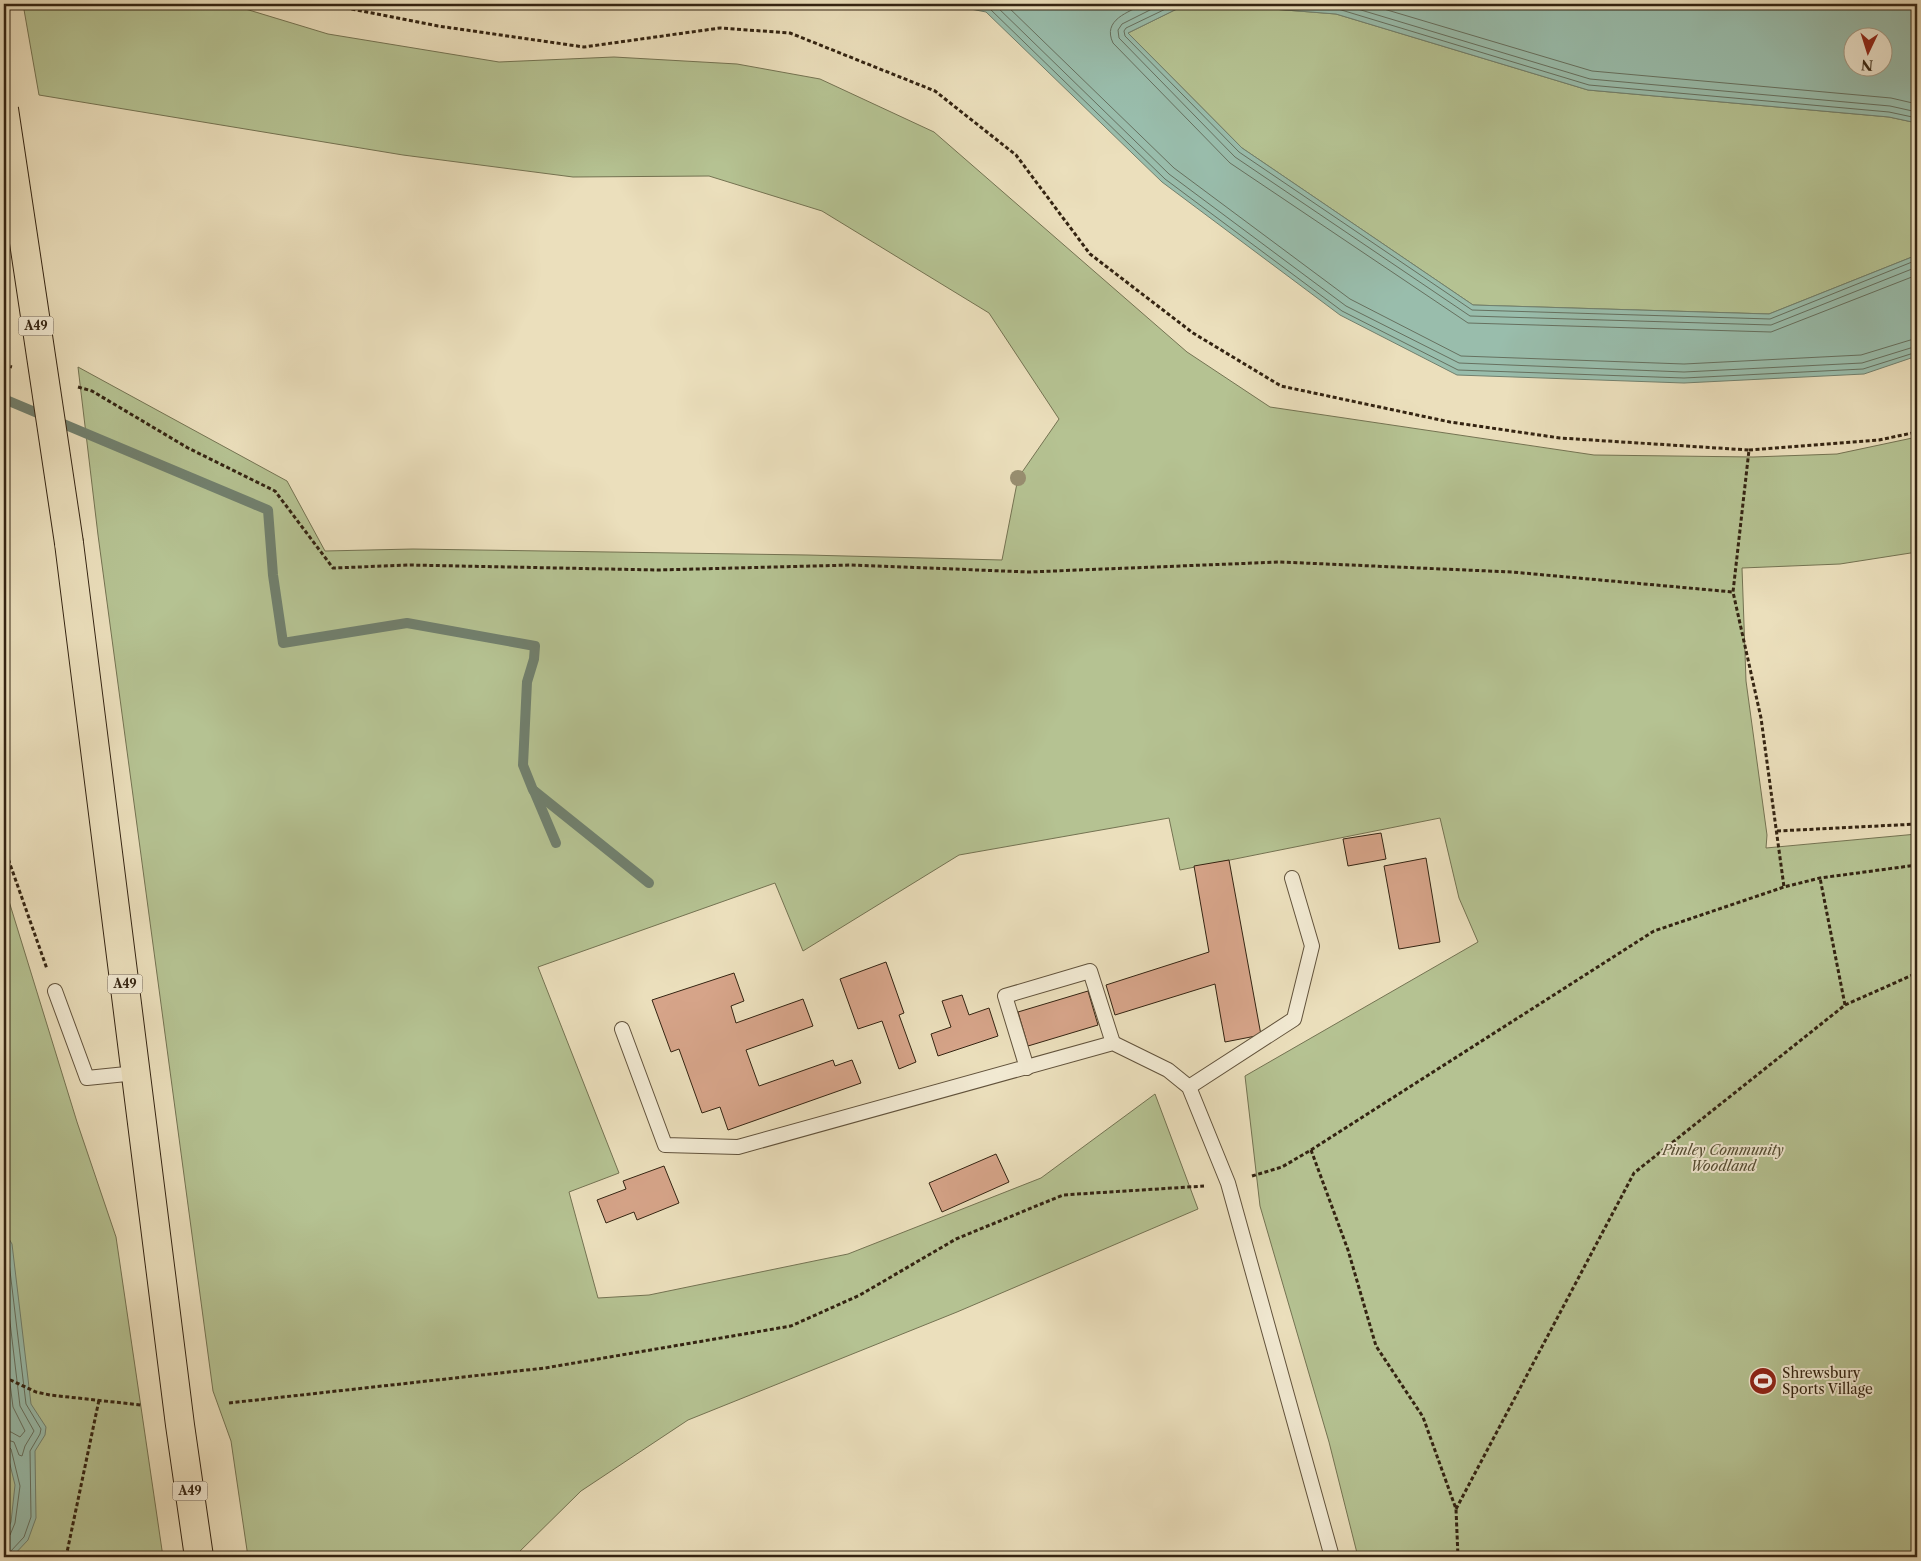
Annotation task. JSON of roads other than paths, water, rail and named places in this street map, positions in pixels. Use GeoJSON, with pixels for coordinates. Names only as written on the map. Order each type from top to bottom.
{"type":"FeatureCollection","features":[{"type":"Feature","properties":{"kind":"highway","name":"A49"},"geometry":{"type":"LineString","coordinates":[[4,109],[69,543],[180,1426],[200,1557]]}},
{"type":"Feature","properties":{"kind":"lane"},"geometry":{"type":"LineString","coordinates":[[1189,1088],[1294,1019],[1312,946],[1292,878]]}},
{"type":"Feature","properties":{"kind":"lane"},"geometry":{"type":"LineString","coordinates":[[1027,1068],[1005,996],[1090,971],[1113,1043]]}},
{"type":"Feature","properties":{"kind":"lane"},"geometry":{"type":"LineString","coordinates":[[55,991],[87,1078],[136,1073]]}},
{"type":"Feature","properties":{"kind":"lane"},"geometry":{"type":"LineString","coordinates":[[622,1029],[665,1146],[738,1147],[1113,1043],[1168,1070],[1189,1088],[1228,1183],[1332,1557]]}},
{"type":"Feature","properties":{"kind":"water"},"geometry":{"type":"Polygon","coordinates":[[[945,4],[1187,4],[1128,33],[1242,148],[1473,305],[1769,314],[1917,255],[1917,356],[1864,374],[1684,383],[1457,375],[1340,315],[1162,182],[986,12],[945,4]]]}},
{"type":"Feature","properties":{"kind":"water"},"geometry":{"type":"Polygon","coordinates":[[[1209,4],[1917,4],[1917,123],[1889,117],[1588,90],[1336,14],[1209,4]]]}},
{"type":"Feature","properties":{"kind":"water"},"geometry":{"type":"Polygon","coordinates":[[[4,1230],[12,1244],[31,1404],[46,1427],[45,1435],[35,1451],[36,1518],[28,1540],[12,1557],[4,1557],[4,1536],[11,1522],[15,1485],[4,1440],[4,1230]]]}},
{"type":"Feature","properties":{"kind":"waterway"},"geometry":{"type":"LineString","coordinates":[[4,399],[268,510],[273,575],[283,643],[407,623],[535,646],[534,659],[527,682],[523,765],[533,790],[649,883]]}},
{"type":"Feature","properties":{"kind":"waterway"},"geometry":{"type":"LineString","coordinates":[[534,791],[556,843]]}},
{"type":"Feature","properties":{"kind":"place","name":"Shrewsbury Sports Village"},"geometry":{"type":"Point","coordinates":[1763,1381]}},
{"type":"Feature","properties":{"kind":"park label","name":"Pimley Community Woodland"},"geometry":{"type":"Point","coordinates":[1723,1158]}}]}
